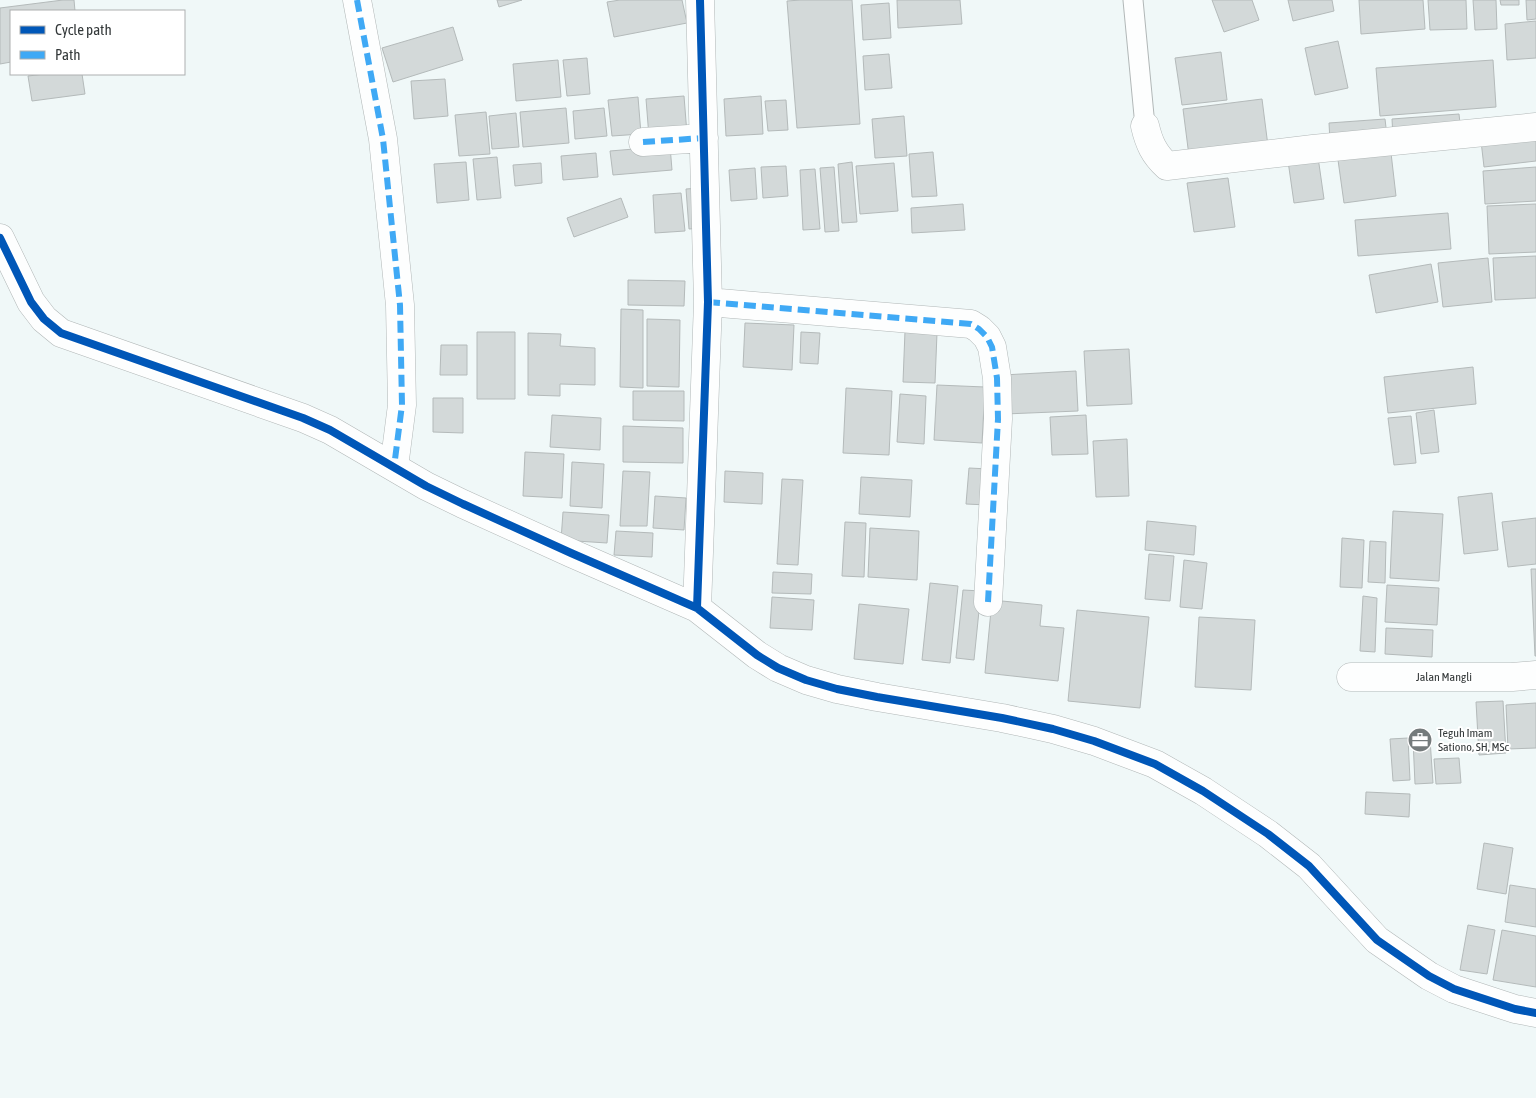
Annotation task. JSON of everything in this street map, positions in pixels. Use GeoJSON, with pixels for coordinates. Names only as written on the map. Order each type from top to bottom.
{"type":"FeatureCollection","features":[{"type":"Feature","properties":{"kind":"street"},"geometry":{"type":"LineString","coordinates":[[357,0],[383,139],[400,305],[402,405],[394,467]]}},
{"type":"Feature","properties":{"kind":"street"},"geometry":{"type":"LineString","coordinates":[[697,608],[708,302],[700,0]]}},
{"type":"Feature","properties":{"kind":"street"},"geometry":{"type":"LineString","coordinates":[[1145,126],[1149,145],[1158,158],[1167,166],[1322,148],[1536,127]]}},
{"type":"Feature","properties":{"kind":"street"},"geometry":{"type":"LineString","coordinates":[[643,142],[704,138]]}},
{"type":"Feature","properties":{"kind":"street"},"geometry":{"type":"LineString","coordinates":[[0,238],[31,302],[44,319],[62,332],[303,418],[330,430],[426,486],[463,504],[571,554],[697,608],[757,656],[778,668],[806,680],[837,689],[877,697],[1053,728],[1156,764],[1203,791],[1268,834],[1308,866],[1377,940],[1428,976],[1454,989],[1515,1009],[1536,1013]]}},
{"type":"Feature","properties":{"kind":"street"},"geometry":{"type":"LineString","coordinates":[[708,302],[971,324],[979,329],[992,347],[995,359],[998,410],[988,602]]}},
{"type":"Feature","properties":{"kind":"street","name":"Jalan Mangli"},"geometry":{"type":"LineString","coordinates":[[1352,676],[1512,677],[1536,675]]}},
{"type":"Feature","properties":{"kind":"lane"},"geometry":{"type":"LineString","coordinates":[[1133,0],[1145,126]]}},
{"type":"Feature","properties":{"kind":"building"},"geometry":{"type":"Polygon","coordinates":[[[74,0],[75,10],[10,10],[10,62],[0,64],[0,8],[74,0]]]}},
{"type":"Feature","properties":{"kind":"building"},"geometry":{"type":"Polygon","coordinates":[[[497,0],[522,0],[499,7],[497,0]]]}},
{"type":"Feature","properties":{"kind":"building"},"geometry":{"type":"Polygon","coordinates":[[[620,0],[682,0],[687,23],[614,37],[607,2],[620,0]]]}},
{"type":"Feature","properties":{"kind":"building"},"geometry":{"type":"Polygon","coordinates":[[[852,0],[860,124],[797,128],[787,1],[852,0]]]}},
{"type":"Feature","properties":{"kind":"building"},"geometry":{"type":"Polygon","coordinates":[[[897,0],[960,0],[962,24],[898,28],[897,0]]]}},
{"type":"Feature","properties":{"kind":"building"},"geometry":{"type":"Polygon","coordinates":[[[1212,0],[1252,0],[1259,20],[1224,32],[1212,0]]]}},
{"type":"Feature","properties":{"kind":"building"},"geometry":{"type":"Polygon","coordinates":[[[1288,0],[1332,0],[1334,11],[1293,21],[1288,0]]]}},
{"type":"Feature","properties":{"kind":"building"},"geometry":{"type":"Polygon","coordinates":[[[1359,0],[1423,0],[1425,29],[1361,34],[1359,0]]]}},
{"type":"Feature","properties":{"kind":"building"},"geometry":{"type":"Polygon","coordinates":[[[1428,0],[1466,0],[1467,29],[1430,30],[1428,0]]]}},
{"type":"Feature","properties":{"kind":"building"},"geometry":{"type":"Polygon","coordinates":[[[1473,0],[1496,0],[1497,29],[1475,30],[1473,0]]]}},
{"type":"Feature","properties":{"kind":"building"},"geometry":{"type":"Polygon","coordinates":[[[1500,0],[1519,0],[1519,5],[1501,5],[1500,0]]]}},
{"type":"Feature","properties":{"kind":"building"},"geometry":{"type":"Polygon","coordinates":[[[1526,0],[1536,0],[1536,19],[1527,20],[1526,0]]]}},
{"type":"Feature","properties":{"kind":"building"},"geometry":{"type":"Polygon","coordinates":[[[889,3],[891,38],[863,40],[861,5],[889,3]]]}},
{"type":"Feature","properties":{"kind":"building"},"geometry":{"type":"Polygon","coordinates":[[[1536,21],[1536,58],[1507,60],[1505,24],[1536,21]]]}},
{"type":"Feature","properties":{"kind":"building"},"geometry":{"type":"Polygon","coordinates":[[[453,27],[463,60],[393,82],[382,48],[453,27]]]}},
{"type":"Feature","properties":{"kind":"building"},"geometry":{"type":"Polygon","coordinates":[[[1338,41],[1348,88],[1315,95],[1305,48],[1338,41]]]}},
{"type":"Feature","properties":{"kind":"building"},"geometry":{"type":"Polygon","coordinates":[[[1221,52],[1227,100],[1182,105],[1175,58],[1221,52]]]}},
{"type":"Feature","properties":{"kind":"building"},"geometry":{"type":"Polygon","coordinates":[[[889,54],[892,88],[865,90],[863,56],[889,54]]]}},
{"type":"Feature","properties":{"kind":"building"},"geometry":{"type":"Polygon","coordinates":[[[587,58],[590,94],[567,96],[563,60],[587,58]]]}},
{"type":"Feature","properties":{"kind":"building"},"geometry":{"type":"Polygon","coordinates":[[[558,60],[561,97],[516,101],[513,64],[558,60]]]}},
{"type":"Feature","properties":{"kind":"building"},"geometry":{"type":"Polygon","coordinates":[[[1493,60],[1496,107],[1380,116],[1376,68],[1493,60]]]}},
{"type":"Feature","properties":{"kind":"building"},"geometry":{"type":"Polygon","coordinates":[[[82,75],[85,94],[32,101],[28,76],[82,75]]]}},
{"type":"Feature","properties":{"kind":"building"},"geometry":{"type":"Polygon","coordinates":[[[445,79],[448,116],[414,119],[411,81],[445,79]]]}},
{"type":"Feature","properties":{"kind":"building"},"geometry":{"type":"Polygon","coordinates":[[[684,96],[687,134],[649,137],[646,99],[684,96]]]}},
{"type":"Feature","properties":{"kind":"building"},"geometry":{"type":"Polygon","coordinates":[[[761,96],[763,134],[726,136],[724,99],[761,96]]]}},
{"type":"Feature","properties":{"kind":"building"},"geometry":{"type":"Polygon","coordinates":[[[638,97],[641,134],[612,136],[608,100],[638,97]]]}},
{"type":"Feature","properties":{"kind":"building"},"geometry":{"type":"Polygon","coordinates":[[[1262,99],[1268,146],[1189,156],[1183,109],[1262,99]]]}},
{"type":"Feature","properties":{"kind":"building"},"geometry":{"type":"Polygon","coordinates":[[[786,100],[788,130],[768,131],[765,101],[786,100]]]}},
{"type":"Feature","properties":{"kind":"building"},"geometry":{"type":"Polygon","coordinates":[[[566,108],[569,143],[523,147],[520,112],[566,108]]]}},
{"type":"Feature","properties":{"kind":"building"},"geometry":{"type":"Polygon","coordinates":[[[604,108],[607,136],[575,139],[573,111],[604,108]]]}},
{"type":"Feature","properties":{"kind":"building"},"geometry":{"type":"Polygon","coordinates":[[[486,112],[490,154],[459,156],[455,115],[486,112]]]}},
{"type":"Feature","properties":{"kind":"building"},"geometry":{"type":"Polygon","coordinates":[[[516,113],[519,147],[492,149],[489,116],[516,113]]]}},
{"type":"Feature","properties":{"kind":"building"},"geometry":{"type":"Polygon","coordinates":[[[1459,114],[1461,132],[1393,137],[1392,119],[1459,114]]]}},
{"type":"Feature","properties":{"kind":"building"},"geometry":{"type":"Polygon","coordinates":[[[904,116],[907,156],[875,158],[872,119],[904,116]]]}},
{"type":"Feature","properties":{"kind":"building"},"geometry":{"type":"Polygon","coordinates":[[[1385,119],[1387,136],[1330,141],[1329,123],[1385,119]]]}},
{"type":"Feature","properties":{"kind":"building"},"geometry":{"type":"Polygon","coordinates":[[[1536,134],[1536,161],[1484,167],[1481,141],[1536,134]]]}},
{"type":"Feature","properties":{"kind":"building"},"geometry":{"type":"Polygon","coordinates":[[[670,146],[672,170],[613,175],[610,151],[670,146]]]}},
{"type":"Feature","properties":{"kind":"building"},"geometry":{"type":"Polygon","coordinates":[[[933,152],[937,196],[912,197],[909,154],[933,152]]]}},
{"type":"Feature","properties":{"kind":"building"},"geometry":{"type":"Polygon","coordinates":[[[596,153],[598,177],[563,180],[561,156],[596,153]]]}},
{"type":"Feature","properties":{"kind":"building"},"geometry":{"type":"Polygon","coordinates":[[[1391,153],[1396,196],[1344,203],[1338,160],[1391,153]]]}},
{"type":"Feature","properties":{"kind":"building"},"geometry":{"type":"Polygon","coordinates":[[[497,157],[501,198],[477,200],[473,159],[497,157]]]}},
{"type":"Feature","properties":{"kind":"building"},"geometry":{"type":"Polygon","coordinates":[[[1318,157],[1324,199],[1294,203],[1288,161],[1318,157]]]}},
{"type":"Feature","properties":{"kind":"building"},"geometry":{"type":"Polygon","coordinates":[[[466,162],[469,200],[437,203],[434,164],[466,162]]]}},
{"type":"Feature","properties":{"kind":"building"},"geometry":{"type":"Polygon","coordinates":[[[852,162],[857,222],[842,223],[838,164],[852,162]]]}},
{"type":"Feature","properties":{"kind":"building"},"geometry":{"type":"Polygon","coordinates":[[[541,163],[542,183],[515,186],[513,165],[541,163]]]}},
{"type":"Feature","properties":{"kind":"building"},"geometry":{"type":"Polygon","coordinates":[[[894,163],[898,211],[860,214],[856,166],[894,163]]]}},
{"type":"Feature","properties":{"kind":"building"},"geometry":{"type":"Polygon","coordinates":[[[786,166],[788,196],[763,198],[761,167],[786,166]]]}},
{"type":"Feature","properties":{"kind":"building"},"geometry":{"type":"Polygon","coordinates":[[[834,167],[839,231],[825,232],[820,168],[834,167]]]}},
{"type":"Feature","properties":{"kind":"building"},"geometry":{"type":"Polygon","coordinates":[[[1536,167],[1536,201],[1485,204],[1483,171],[1536,167]]]}},
{"type":"Feature","properties":{"kind":"building"},"geometry":{"type":"Polygon","coordinates":[[[755,168],[757,199],[731,201],[729,170],[755,168]]]}},
{"type":"Feature","properties":{"kind":"building"},"geometry":{"type":"Polygon","coordinates":[[[815,169],[820,229],[803,230],[800,170],[815,169]]]}},
{"type":"Feature","properties":{"kind":"building"},"geometry":{"type":"Polygon","coordinates":[[[1228,178],[1235,227],[1194,232],[1187,183],[1228,178]]]}},
{"type":"Feature","properties":{"kind":"building"},"geometry":{"type":"Polygon","coordinates":[[[700,188],[703,228],[689,229],[686,189],[700,188]]]}},
{"type":"Feature","properties":{"kind":"building"},"geometry":{"type":"Polygon","coordinates":[[[681,193],[685,231],[655,233],[653,195],[681,193]]]}},
{"type":"Feature","properties":{"kind":"building"},"geometry":{"type":"Polygon","coordinates":[[[621,198],[628,217],[574,237],[567,218],[621,198]]]}},
{"type":"Feature","properties":{"kind":"building"},"geometry":{"type":"Polygon","coordinates":[[[963,204],[965,230],[912,233],[911,208],[963,204]]]}},
{"type":"Feature","properties":{"kind":"building"},"geometry":{"type":"Polygon","coordinates":[[[1536,204],[1536,252],[1489,254],[1487,206],[1536,204]]]}},
{"type":"Feature","properties":{"kind":"building"},"geometry":{"type":"Polygon","coordinates":[[[1448,213],[1451,249],[1358,256],[1355,220],[1448,213]]]}},
{"type":"Feature","properties":{"kind":"building"},"geometry":{"type":"Polygon","coordinates":[[[1536,256],[1536,298],[1495,300],[1493,258],[1536,256]]]}},
{"type":"Feature","properties":{"kind":"building"},"geometry":{"type":"Polygon","coordinates":[[[1488,258],[1492,302],[1443,307],[1438,263],[1488,258]]]}},
{"type":"Feature","properties":{"kind":"building"},"geometry":{"type":"Polygon","coordinates":[[[1431,264],[1438,302],[1376,313],[1369,275],[1431,264]]]}},
{"type":"Feature","properties":{"kind":"building"},"geometry":{"type":"Polygon","coordinates":[[[628,280],[685,281],[684,306],[628,305],[628,280]]]}},
{"type":"Feature","properties":{"kind":"building"},"geometry":{"type":"Polygon","coordinates":[[[621,309],[643,310],[643,388],[620,387],[621,309]]]}},
{"type":"Feature","properties":{"kind":"building"},"geometry":{"type":"Polygon","coordinates":[[[647,319],[680,320],[679,387],[647,386],[647,319]]]}},
{"type":"Feature","properties":{"kind":"building"},"geometry":{"type":"Polygon","coordinates":[[[745,323],[794,325],[792,370],[743,367],[745,323]]]}},
{"type":"Feature","properties":{"kind":"building"},"geometry":{"type":"Polygon","coordinates":[[[905,331],[937,333],[935,383],[903,382],[905,331]]]}},
{"type":"Feature","properties":{"kind":"building"},"geometry":{"type":"Polygon","coordinates":[[[477,332],[515,332],[515,399],[477,399],[477,332]]]}},
{"type":"Feature","properties":{"kind":"building"},"geometry":{"type":"Polygon","coordinates":[[[801,332],[820,333],[818,364],[800,363],[801,332]]]}},
{"type":"Feature","properties":{"kind":"building"},"geometry":{"type":"Polygon","coordinates":[[[528,333],[561,334],[560,346],[595,348],[595,385],[560,384],[560,396],[528,395],[528,333]]]}},
{"type":"Feature","properties":{"kind":"building"},"geometry":{"type":"Polygon","coordinates":[[[441,345],[467,345],[467,375],[440,375],[441,345]]]}},
{"type":"Feature","properties":{"kind":"building"},"geometry":{"type":"Polygon","coordinates":[[[1129,349],[1132,404],[1087,406],[1084,351],[1129,349]]]}},
{"type":"Feature","properties":{"kind":"building"},"geometry":{"type":"Polygon","coordinates":[[[1473,367],[1476,404],[1388,413],[1384,377],[1473,367]]]}},
{"type":"Feature","properties":{"kind":"building"},"geometry":{"type":"Polygon","coordinates":[[[1076,371],[1078,411],[1005,414],[1003,375],[1076,371]]]}},
{"type":"Feature","properties":{"kind":"building"},"geometry":{"type":"Polygon","coordinates":[[[937,385],[985,387],[982,443],[934,440],[937,385]]]}},
{"type":"Feature","properties":{"kind":"building"},"geometry":{"type":"Polygon","coordinates":[[[846,388],[892,391],[889,455],[843,453],[846,388]]]}},
{"type":"Feature","properties":{"kind":"building"},"geometry":{"type":"Polygon","coordinates":[[[633,391],[684,391],[684,421],[633,420],[633,391]]]}},
{"type":"Feature","properties":{"kind":"building"},"geometry":{"type":"Polygon","coordinates":[[[900,394],[926,396],[924,444],[897,442],[900,394]]]}},
{"type":"Feature","properties":{"kind":"building"},"geometry":{"type":"Polygon","coordinates":[[[433,398],[463,398],[463,433],[433,432],[433,398]]]}},
{"type":"Feature","properties":{"kind":"building"},"geometry":{"type":"Polygon","coordinates":[[[1434,410],[1439,452],[1421,454],[1416,413],[1434,410]]]}},
{"type":"Feature","properties":{"kind":"building"},"geometry":{"type":"Polygon","coordinates":[[[552,415],[601,418],[600,450],[550,447],[552,415]]]}},
{"type":"Feature","properties":{"kind":"building"},"geometry":{"type":"Polygon","coordinates":[[[1086,415],[1088,454],[1052,455],[1050,417],[1086,415]]]}},
{"type":"Feature","properties":{"kind":"building"},"geometry":{"type":"Polygon","coordinates":[[[1411,416],[1416,463],[1394,465],[1388,418],[1411,416]]]}},
{"type":"Feature","properties":{"kind":"building"},"geometry":{"type":"Polygon","coordinates":[[[623,426],[683,428],[683,463],[623,462],[623,426]]]}},
{"type":"Feature","properties":{"kind":"building"},"geometry":{"type":"Polygon","coordinates":[[[1127,439],[1129,496],[1096,497],[1093,441],[1127,439]]]}},
{"type":"Feature","properties":{"kind":"building"},"geometry":{"type":"Polygon","coordinates":[[[525,452],[564,454],[562,498],[523,496],[525,452]]]}},
{"type":"Feature","properties":{"kind":"building"},"geometry":{"type":"Polygon","coordinates":[[[572,462],[604,464],[602,508],[570,506],[572,462]]]}},
{"type":"Feature","properties":{"kind":"building"},"geometry":{"type":"Polygon","coordinates":[[[969,468],[989,469],[987,505],[966,504],[969,468]]]}},
{"type":"Feature","properties":{"kind":"building"},"geometry":{"type":"Polygon","coordinates":[[[623,471],[650,472],[647,526],[620,526],[623,471]]]}},
{"type":"Feature","properties":{"kind":"building"},"geometry":{"type":"Polygon","coordinates":[[[725,471],[763,473],[762,504],[724,502],[725,471]]]}},
{"type":"Feature","properties":{"kind":"building"},"geometry":{"type":"Polygon","coordinates":[[[861,477],[912,480],[910,517],[859,514],[861,477]]]}},
{"type":"Feature","properties":{"kind":"building"},"geometry":{"type":"Polygon","coordinates":[[[782,479],[803,480],[798,565],[777,564],[782,479]]]}},
{"type":"Feature","properties":{"kind":"building"},"geometry":{"type":"Polygon","coordinates":[[[1492,493],[1498,550],[1464,554],[1458,497],[1492,493]]]}},
{"type":"Feature","properties":{"kind":"building"},"geometry":{"type":"Polygon","coordinates":[[[655,496],[686,498],[684,530],[653,528],[655,496]]]}},
{"type":"Feature","properties":{"kind":"building"},"geometry":{"type":"Polygon","coordinates":[[[1393,511],[1443,514],[1439,581],[1390,578],[1393,511]]]}},
{"type":"Feature","properties":{"kind":"building"},"geometry":{"type":"Polygon","coordinates":[[[563,512],[609,515],[607,543],[561,540],[563,512]]]}},
{"type":"Feature","properties":{"kind":"building"},"geometry":{"type":"Polygon","coordinates":[[[1536,518],[1536,564],[1508,567],[1502,522],[1536,518]]]}},
{"type":"Feature","properties":{"kind":"building"},"geometry":{"type":"Polygon","coordinates":[[[1147,521],[1196,526],[1194,555],[1145,550],[1147,521]]]}},
{"type":"Feature","properties":{"kind":"building"},"geometry":{"type":"Polygon","coordinates":[[[845,522],[866,523],[864,577],[842,576],[845,522]]]}},
{"type":"Feature","properties":{"kind":"building"},"geometry":{"type":"Polygon","coordinates":[[[870,528],[919,531],[917,580],[868,577],[870,528]]]}},
{"type":"Feature","properties":{"kind":"building"},"geometry":{"type":"Polygon","coordinates":[[[616,531],[653,533],[652,557],[614,555],[616,531]]]}},
{"type":"Feature","properties":{"kind":"building"},"geometry":{"type":"Polygon","coordinates":[[[1342,538],[1364,540],[1362,588],[1340,587],[1342,538]]]}},
{"type":"Feature","properties":{"kind":"building"},"geometry":{"type":"Polygon","coordinates":[[[1370,541],[1386,542],[1385,583],[1368,582],[1370,541]]]}},
{"type":"Feature","properties":{"kind":"building"},"geometry":{"type":"Polygon","coordinates":[[[1149,554],[1174,556],[1170,601],[1145,599],[1149,554]]]}},
{"type":"Feature","properties":{"kind":"building"},"geometry":{"type":"Polygon","coordinates":[[[1184,560],[1207,563],[1202,609],[1180,607],[1184,560]]]}},
{"type":"Feature","properties":{"kind":"building"},"geometry":{"type":"Polygon","coordinates":[[[1531,569],[1536,569],[1536,656],[1535,656],[1531,569]]]}},
{"type":"Feature","properties":{"kind":"building"},"geometry":{"type":"Polygon","coordinates":[[[773,572],[812,574],[811,594],[772,593],[773,572]]]}},
{"type":"Feature","properties":{"kind":"building"},"geometry":{"type":"Polygon","coordinates":[[[930,583],[958,586],[950,663],[922,660],[930,583]]]}},
{"type":"Feature","properties":{"kind":"building"},"geometry":{"type":"Polygon","coordinates":[[[1387,585],[1439,588],[1437,625],[1385,622],[1387,585]]]}},
{"type":"Feature","properties":{"kind":"building"},"geometry":{"type":"Polygon","coordinates":[[[963,590],[981,591],[974,660],[956,658],[963,590]]]}},
{"type":"Feature","properties":{"kind":"building"},"geometry":{"type":"Polygon","coordinates":[[[1363,596],[1377,598],[1375,652],[1360,651],[1363,596]]]}},
{"type":"Feature","properties":{"kind":"building"},"geometry":{"type":"Polygon","coordinates":[[[772,597],[814,600],[812,630],[770,628],[772,597]]]}},
{"type":"Feature","properties":{"kind":"building"},"geometry":{"type":"Polygon","coordinates":[[[992,600],[1042,605],[1040,626],[1064,628],[1058,681],[985,673],[992,600]]]}},
{"type":"Feature","properties":{"kind":"building"},"geometry":{"type":"Polygon","coordinates":[[[859,604],[909,609],[903,664],[854,659],[859,604]]]}},
{"type":"Feature","properties":{"kind":"building"},"geometry":{"type":"Polygon","coordinates":[[[1077,610],[1149,617],[1140,708],[1068,701],[1077,610]]]}},
{"type":"Feature","properties":{"kind":"building"},"geometry":{"type":"Polygon","coordinates":[[[1199,617],[1255,620],[1251,690],[1195,687],[1199,617]]]}},
{"type":"Feature","properties":{"kind":"building"},"geometry":{"type":"Polygon","coordinates":[[[1386,628],[1433,630],[1432,657],[1385,654],[1386,628]]]}},
{"type":"Feature","properties":{"kind":"building"},"geometry":{"type":"Polygon","coordinates":[[[1503,701],[1506,753],[1479,755],[1476,702],[1503,701]]]}},
{"type":"Feature","properties":{"kind":"building"},"geometry":{"type":"Polygon","coordinates":[[[1536,703],[1536,748],[1508,749],[1506,705],[1536,703]]]}},
{"type":"Feature","properties":{"kind":"building"},"geometry":{"type":"Polygon","coordinates":[[[1408,738],[1410,780],[1393,781],[1390,739],[1408,738]]]}},
{"type":"Feature","properties":{"kind":"building"},"geometry":{"type":"Polygon","coordinates":[[[1413,739],[1430,739],[1433,783],[1415,784],[1413,739]]]}},
{"type":"Feature","properties":{"kind":"building"},"geometry":{"type":"Polygon","coordinates":[[[1459,758],[1461,783],[1436,784],[1434,759],[1459,758]]]}},
{"type":"Feature","properties":{"kind":"building"},"geometry":{"type":"Polygon","coordinates":[[[1366,792],[1410,794],[1409,817],[1365,814],[1366,792]]]}},
{"type":"Feature","properties":{"kind":"building"},"geometry":{"type":"Polygon","coordinates":[[[1484,843],[1513,848],[1506,894],[1477,889],[1484,843]]]}},
{"type":"Feature","properties":{"kind":"building"},"geometry":{"type":"Polygon","coordinates":[[[1510,885],[1536,889],[1536,927],[1505,922],[1510,885]]]}},
{"type":"Feature","properties":{"kind":"building"},"geometry":{"type":"Polygon","coordinates":[[[1468,925],[1495,930],[1487,974],[1460,970],[1468,925]]]}},
{"type":"Feature","properties":{"kind":"building"},"geometry":{"type":"Polygon","coordinates":[[[1502,930],[1536,936],[1536,987],[1493,980],[1502,930]]]}},
{"type":"Feature","properties":{"kind":"marked path"},"geometry":{"type":"LineString","coordinates":[[357,0],[383,139],[400,305],[402,405],[394,467]]}},
{"type":"Feature","properties":{"kind":"marked path"},"geometry":{"type":"LineString","coordinates":[[643,142],[704,138]]}},
{"type":"Feature","properties":{"kind":"marked path"},"geometry":{"type":"LineString","coordinates":[[708,302],[971,324],[987,337],[992,347],[997,378],[998,419],[988,602]]}},
{"type":"Feature","properties":{"kind":"cycle path"},"geometry":{"type":"LineString","coordinates":[[697,608],[708,302],[700,0]]}},
{"type":"Feature","properties":{"kind":"cycle path"},"geometry":{"type":"LineString","coordinates":[[0,238],[31,302],[44,319],[61,333],[303,418],[330,430],[426,486],[463,504],[697,608],[757,655],[778,668],[806,680],[837,689],[877,697],[1002,718],[1053,729],[1094,741],[1155,764],[1203,791],[1268,834],[1309,866],[1377,940],[1429,976],[1454,989],[1515,1009],[1536,1013]]}},
{"type":"Feature","properties":{"kind":"place","name":"Teguh Imam Sationo, SH, MSc"},"geometry":{"type":"Point","coordinates":[1420,740]}}]}
